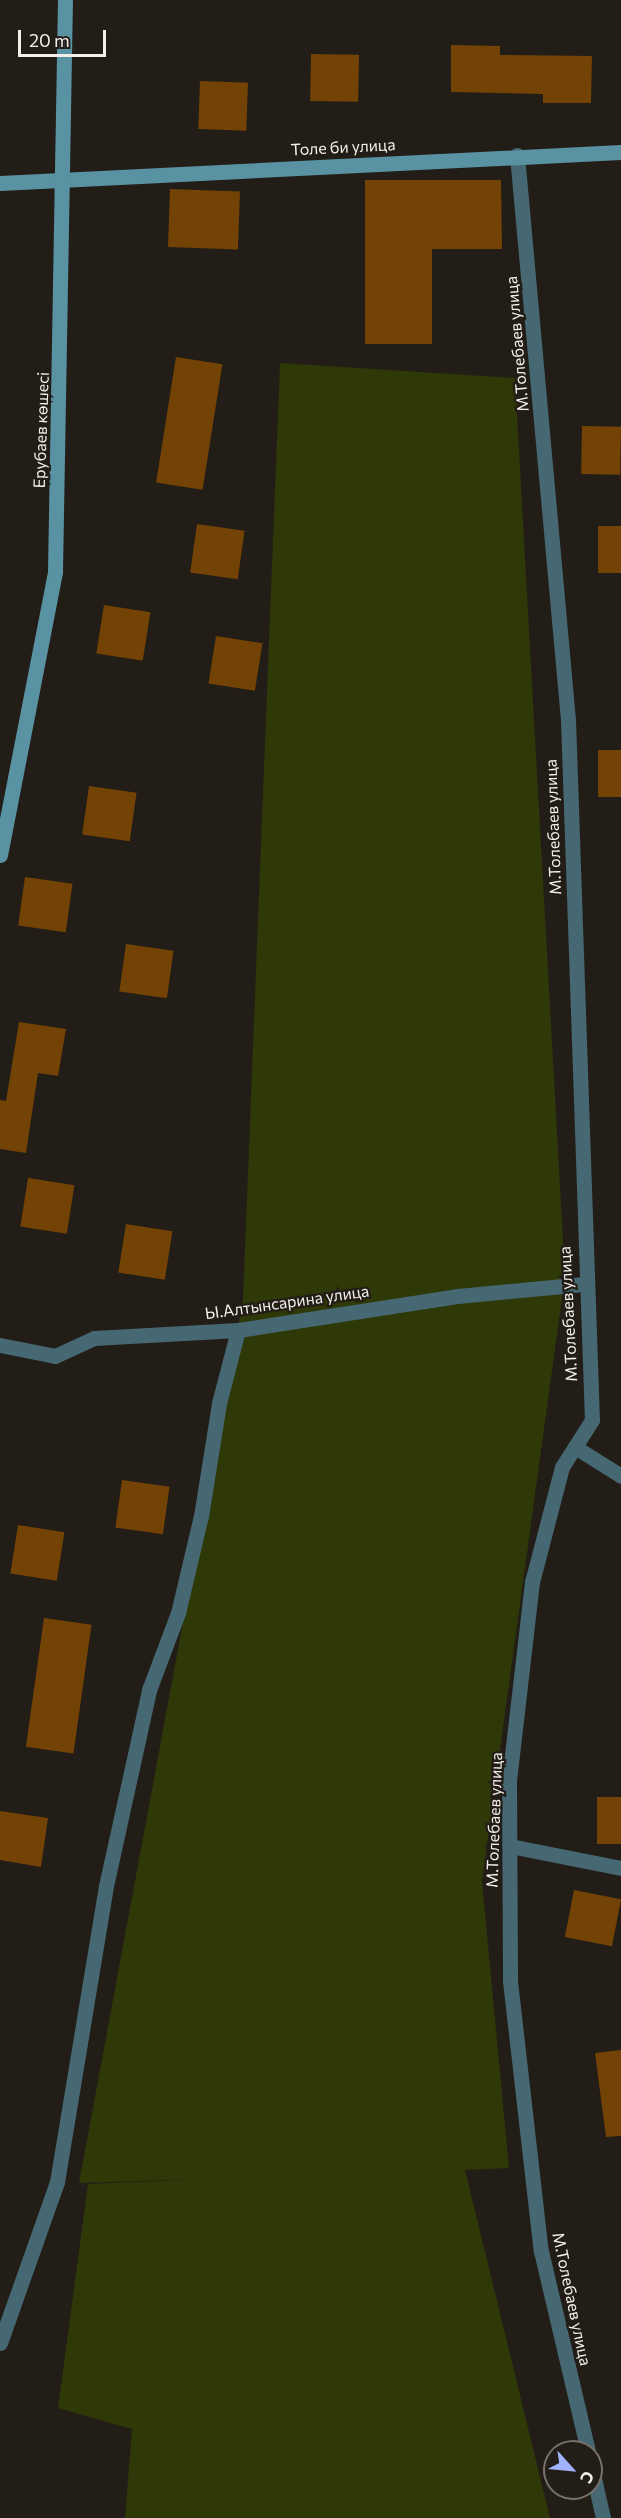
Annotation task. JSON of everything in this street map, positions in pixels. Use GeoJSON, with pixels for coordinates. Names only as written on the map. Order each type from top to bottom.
{"type":"FeatureCollection","features":[{"type":"Feature","properties":{"kind":"main road","name":"Ерубаев көшесі"},"geometry":{"type":"LineString","coordinates":[[0,855],[56,571],[66,180],[65,0]]}},
{"type":"Feature","properties":{"kind":"main road","name":"Толе би улица"},"geometry":{"type":"LineString","coordinates":[[66,180],[518,155],[621,152]]}},
{"type":"Feature","properties":{"kind":"main road"},"geometry":{"type":"LineString","coordinates":[[0,183],[66,180]]}},
{"type":"Feature","properties":{"kind":"street","name":"М.Толебаев улица"},"geometry":{"type":"LineString","coordinates":[[518,155],[568,720],[583,1284],[592,1420],[562,1467],[532,1582],[510,1780],[510,1981],[541,2251],[585,2440]]}},
{"type":"Feature","properties":{"kind":"street","name":"Ы.Алтынсарина улица"},"geometry":{"type":"LineString","coordinates":[[0,1345],[55,1356],[94,1338],[238,1330],[458,1296],[583,1284]]}},
{"type":"Feature","properties":{"kind":"street"},"geometry":{"type":"LineString","coordinates":[[0,2343],[57,2182],[106,1886],[149,1690],[178,1613],[201,1516],[219,1403],[238,1330]]}},
{"type":"Feature","properties":{"kind":"street"},"geometry":{"type":"LineString","coordinates":[[575,1447],[621,1476]]}},
{"type":"Feature","properties":{"kind":"street"},"geometry":{"type":"LineString","coordinates":[[510,1846],[621,1868]]}},
{"type":"Feature","properties":{"kind":"street"},"geometry":{"type":"LineString","coordinates":[[599,2500],[603,2518]]}},
{"type":"Feature","properties":{"kind":"green space"},"geometry":{"type":"Polygon","coordinates":[[[280,363],[515,378],[565,1276],[482,1881],[509,2168],[465,2170],[543,2489],[543,2500],[546,2500],[550,2518],[125,2518],[132,2429],[58,2408],[88,2184],[209,2179],[79,2183],[243,1299],[280,363]]]}},
{"type":"Feature","properties":{"kind":"building"},"geometry":{"type":"Polygon","coordinates":[[[451,45],[500,46],[500,55],[592,56],[591,103],[543,103],[543,94],[451,92],[451,45]]]}},
{"type":"Feature","properties":{"kind":"building"},"geometry":{"type":"Polygon","coordinates":[[[311,54],[359,55],[358,102],[310,101],[311,54]]]}},
{"type":"Feature","properties":{"kind":"building"},"geometry":{"type":"Polygon","coordinates":[[[200,81],[248,83],[246,131],[198,129],[200,81]]]}},
{"type":"Feature","properties":{"kind":"building"},"geometry":{"type":"Polygon","coordinates":[[[365,180],[501,180],[502,249],[432,249],[432,344],[365,344],[365,180]]]}},
{"type":"Feature","properties":{"kind":"building"},"geometry":{"type":"Polygon","coordinates":[[[170,189],[240,191],[238,249],[168,247],[170,189]]]}},
{"type":"Feature","properties":{"kind":"building"},"geometry":{"type":"Polygon","coordinates":[[[176,357],[222,364],[203,490],[156,482],[176,357]]]}},
{"type":"Feature","properties":{"kind":"building"},"geometry":{"type":"Polygon","coordinates":[[[582,426],[621,427],[620,475],[581,474],[582,426]]]}},
{"type":"Feature","properties":{"kind":"building"},"geometry":{"type":"Polygon","coordinates":[[[197,524],[245,531],[238,579],[190,573],[197,524]]]}},
{"type":"Feature","properties":{"kind":"building"},"geometry":{"type":"Polygon","coordinates":[[[598,526],[621,526],[621,573],[598,573],[598,526]]]}},
{"type":"Feature","properties":{"kind":"building"},"geometry":{"type":"Polygon","coordinates":[[[104,605],[150,612],[143,661],[96,653],[104,605]]]}},
{"type":"Feature","properties":{"kind":"building"},"geometry":{"type":"Polygon","coordinates":[[[216,636],[262,643],[255,691],[208,683],[216,636]]]}},
{"type":"Feature","properties":{"kind":"building"},"geometry":{"type":"Polygon","coordinates":[[[598,750],[621,750],[621,797],[598,797],[598,750]]]}},
{"type":"Feature","properties":{"kind":"building"},"geometry":{"type":"Polygon","coordinates":[[[89,786],[137,793],[130,841],[82,835],[89,786]]]}},
{"type":"Feature","properties":{"kind":"building"},"geometry":{"type":"Polygon","coordinates":[[[25,877],[73,884],[66,932],[18,926],[25,877]]]}},
{"type":"Feature","properties":{"kind":"building"},"geometry":{"type":"Polygon","coordinates":[[[126,944],[174,951],[167,998],[119,992],[126,944]]]}},
{"type":"Feature","properties":{"kind":"building"},"geometry":{"type":"Polygon","coordinates":[[[19,1022],[66,1029],[58,1076],[38,1073],[26,1153],[0,1149],[0,1100],[6,1101],[19,1022]]]}},
{"type":"Feature","properties":{"kind":"building"},"geometry":{"type":"Polygon","coordinates":[[[28,1178],[74,1185],[67,1234],[20,1226],[28,1178]]]}},
{"type":"Feature","properties":{"kind":"building"},"geometry":{"type":"Polygon","coordinates":[[[126,1224],[172,1231],[165,1280],[118,1272],[126,1224]]]}},
{"type":"Feature","properties":{"kind":"building"},"geometry":{"type":"Polygon","coordinates":[[[122,1480],[170,1487],[163,1534],[115,1528],[122,1480]]]}},
{"type":"Feature","properties":{"kind":"building"},"geometry":{"type":"Polygon","coordinates":[[[18,1525],[64,1532],[57,1581],[10,1573],[18,1525]]]}},
{"type":"Feature","properties":{"kind":"building"},"geometry":{"type":"Polygon","coordinates":[[[44,1618],[92,1625],[73,1753],[26,1747],[44,1618]]]}},
{"type":"Feature","properties":{"kind":"building"},"geometry":{"type":"Polygon","coordinates":[[[597,1797],[621,1797],[621,1844],[597,1844],[597,1797]]]}},
{"type":"Feature","properties":{"kind":"building"},"geometry":{"type":"Polygon","coordinates":[[[0,1811],[48,1818],[41,1867],[0,1860],[0,1811]]]}},
{"type":"Feature","properties":{"kind":"building"},"geometry":{"type":"Polygon","coordinates":[[[574,1890],[621,1899],[612,1946],[565,1937],[574,1890]]]}},
{"type":"Feature","properties":{"kind":"building"},"geometry":{"type":"Polygon","coordinates":[[[621,2050],[621,2136],[606,2137],[595,2053],[621,2050]]]}}]}
